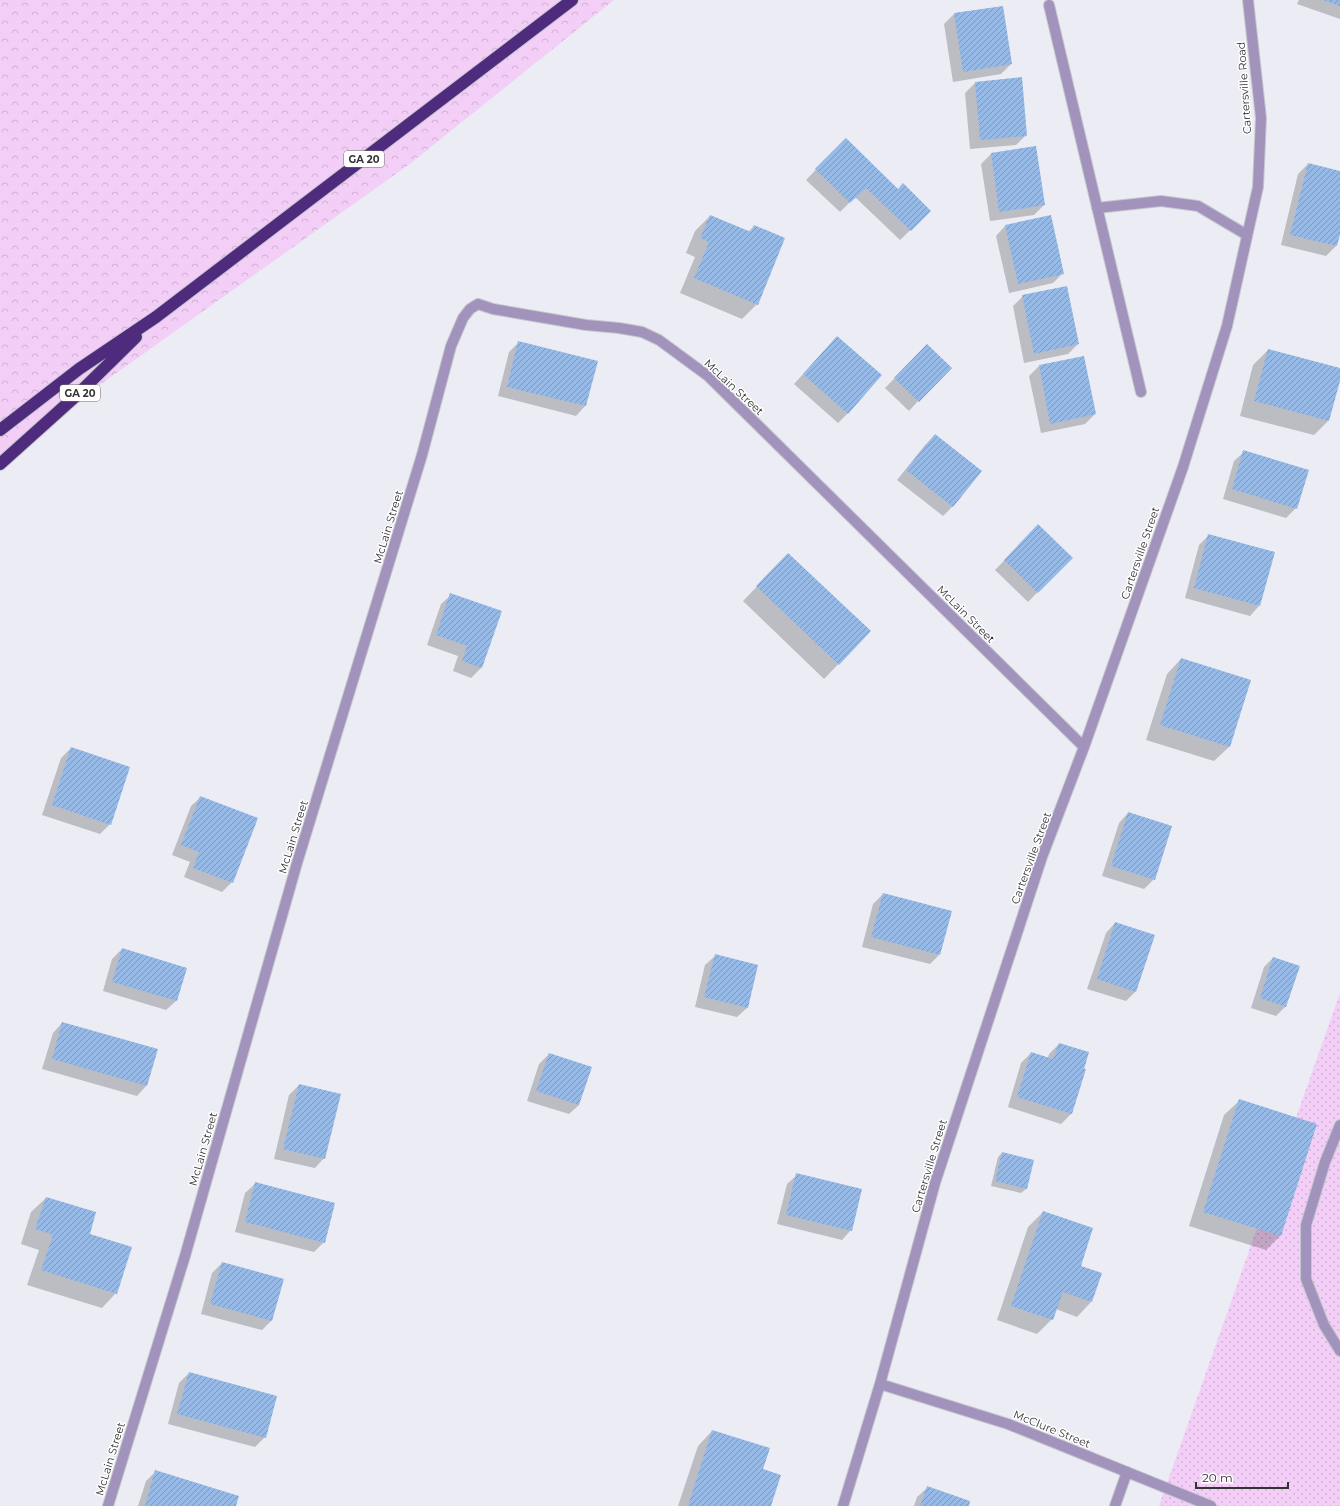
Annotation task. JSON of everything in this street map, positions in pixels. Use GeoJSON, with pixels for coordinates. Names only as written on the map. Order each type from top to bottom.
{"type":"FeatureCollection","features":[{"type":"Feature","properties":{"kind":"highway","name":"GA 20"},"geometry":{"type":"LineString","coordinates":[[0,430],[79,369],[156,317],[572,0]]}},
{"type":"Feature","properties":{"kind":"highway","name":"GA 20"},"geometry":{"type":"LineString","coordinates":[[0,464],[78,394],[156,317]]}},
{"type":"Feature","properties":{"kind":"street","name":"Cartersville Road"},"geometry":{"type":"LineString","coordinates":[[1248,0],[1261,118],[1258,186],[1250,221]]}},
{"type":"Feature","properties":{"kind":"street"},"geometry":{"type":"LineString","coordinates":[[1049,5],[1140,392]]}},
{"type":"Feature","properties":{"kind":"street"},"geometry":{"type":"LineString","coordinates":[[1097,208],[1161,201],[1198,206],[1247,235]]}},
{"type":"Feature","properties":{"kind":"street","name":"Cartersville Street"},"geometry":{"type":"LineString","coordinates":[[843,1506],[880,1384],[937,1175],[1042,857],[1084,747],[1186,459],[1228,326],[1250,221]]}},
{"type":"Feature","properties":{"kind":"street","name":"McLain Street"},"geometry":{"type":"LineString","coordinates":[[108,1506],[185,1256],[297,863],[422,455],[451,346],[463,318],[470,309],[478,304],[492,309],[578,324],[620,328],[642,332],[659,340],[708,376],[1084,747]]}},
{"type":"Feature","properties":{"kind":"street"},"geometry":{"type":"LineString","coordinates":[[1340,1125],[1325,1162],[1306,1225],[1306,1279],[1324,1325],[1340,1351]]}},
{"type":"Feature","properties":{"kind":"street","name":"McClure Street"},"geometry":{"type":"LineString","coordinates":[[880,1384],[1008,1424],[1211,1506]]}},
{"type":"Feature","properties":{"kind":"street"},"geometry":{"type":"LineString","coordinates":[[1115,1506],[1127,1472]]}},
{"type":"Feature","properties":{"kind":"green space"},"geometry":{"type":"Polygon","coordinates":[[[0,0],[614,0],[407,166],[0,456],[0,0]]]}},
{"type":"Feature","properties":{"kind":"green space"},"geometry":{"type":"Polygon","coordinates":[[[1340,993],[1340,1506],[1159,1506],[1340,993]]]}},
{"type":"Feature","properties":{"kind":"building"},"geometry":{"type":"Polygon","coordinates":[[[1323,0],[1340,0],[1340,6],[1323,0]]]}},
{"type":"Feature","properties":{"kind":"building"},"geometry":{"type":"Polygon","coordinates":[[[1003,6],[1012,64],[963,72],[954,13],[1003,6]]]}},
{"type":"Feature","properties":{"kind":"building"},"geometry":{"type":"Polygon","coordinates":[[[1022,77],[1027,136],[980,140],[975,82],[1022,77]]]}},
{"type":"Feature","properties":{"kind":"building"},"geometry":{"type":"Polygon","coordinates":[[[846,138],[898,189],[903,183],[931,211],[911,231],[866,188],[850,203],[815,169],[846,138]]]}},
{"type":"Feature","properties":{"kind":"building"},"geometry":{"type":"Polygon","coordinates":[[[1036,146],[1045,205],[999,212],[991,153],[1036,146]]]}},
{"type":"Feature","properties":{"kind":"building"},"geometry":{"type":"Polygon","coordinates":[[[1308,163],[1340,171],[1340,234],[1337,246],[1290,235],[1308,163]]]}},
{"type":"Feature","properties":{"kind":"building"},"geometry":{"type":"Polygon","coordinates":[[[710,215],[751,232],[754,225],[785,238],[758,305],[694,278],[709,242],[700,238],[710,215]]]}},
{"type":"Feature","properties":{"kind":"building"},"geometry":{"type":"Polygon","coordinates":[[[1051,215],[1064,274],[1018,284],[1005,225],[1051,215]]]}},
{"type":"Feature","properties":{"kind":"building"},"geometry":{"type":"Polygon","coordinates":[[[1067,286],[1079,344],[1034,354],[1022,295],[1067,286]]]}},
{"type":"Feature","properties":{"kind":"building"},"geometry":{"type":"Polygon","coordinates":[[[837,336],[882,375],[848,414],[803,374],[837,336]]]}},
{"type":"Feature","properties":{"kind":"building"},"geometry":{"type":"Polygon","coordinates":[[[518,341],[598,361],[586,406],[507,387],[518,341]]]}},
{"type":"Feature","properties":{"kind":"building"},"geometry":{"type":"Polygon","coordinates":[[[927,344],[952,368],[919,402],[894,378],[927,344]]]}},
{"type":"Feature","properties":{"kind":"building"},"geometry":{"type":"Polygon","coordinates":[[[1268,349],[1340,368],[1340,381],[1329,421],[1254,401],[1268,349]]]}},
{"type":"Feature","properties":{"kind":"building"},"geometry":{"type":"Polygon","coordinates":[[[1084,356],[1096,414],[1050,424],[1039,365],[1084,356]]]}},
{"type":"Feature","properties":{"kind":"building"},"geometry":{"type":"Polygon","coordinates":[[[935,434],[982,471],[953,507],[906,470],[935,434]]]}},
{"type":"Feature","properties":{"kind":"building"},"geometry":{"type":"Polygon","coordinates":[[[1243,450],[1309,470],[1297,509],[1232,489],[1243,450]]]}},
{"type":"Feature","properties":{"kind":"building"},"geometry":{"type":"Polygon","coordinates":[[[1038,524],[1073,558],[1038,593],[1004,560],[1038,524]]]}},
{"type":"Feature","properties":{"kind":"building"},"geometry":{"type":"Polygon","coordinates":[[[1208,534],[1275,552],[1260,606],[1194,588],[1208,534]]]}},
{"type":"Feature","properties":{"kind":"building"},"geometry":{"type":"Polygon","coordinates":[[[788,553],[871,631],[839,665],[756,586],[788,553]]]}},
{"type":"Feature","properties":{"kind":"building"},"geometry":{"type":"Polygon","coordinates":[[[450,593],[502,611],[482,668],[462,661],[467,646],[436,635],[450,593]]]}},
{"type":"Feature","properties":{"kind":"building"},"geometry":{"type":"Polygon","coordinates":[[[1181,658],[1251,680],[1230,747],[1160,725],[1181,658]]]}},
{"type":"Feature","properties":{"kind":"building"},"geometry":{"type":"Polygon","coordinates":[[[71,747],[130,767],[111,825],[52,805],[71,747]]]}},
{"type":"Feature","properties":{"kind":"building"},"geometry":{"type":"Polygon","coordinates":[[[200,796],[258,818],[233,883],[193,868],[199,852],[181,845],[200,796]]]}},
{"type":"Feature","properties":{"kind":"building"},"geometry":{"type":"Polygon","coordinates":[[[1128,812],[1172,826],[1155,880],[1111,866],[1128,812]]]}},
{"type":"Feature","properties":{"kind":"building"},"geometry":{"type":"Polygon","coordinates":[[[883,893],[952,911],[940,955],[871,937],[883,893]]]}},
{"type":"Feature","properties":{"kind":"building"},"geometry":{"type":"Polygon","coordinates":[[[1115,922],[1155,935],[1136,992],[1097,979],[1115,922]]]}},
{"type":"Feature","properties":{"kind":"building"},"geometry":{"type":"Polygon","coordinates":[[[122,948],[187,968],[177,1001],[112,982],[122,948]]]}},
{"type":"Feature","properties":{"kind":"building"},"geometry":{"type":"Polygon","coordinates":[[[715,954],[758,965],[748,1008],[704,997],[715,954]]]}},
{"type":"Feature","properties":{"kind":"building"},"geometry":{"type":"Polygon","coordinates":[[[1273,957],[1300,966],[1286,1007],[1260,998],[1273,957]]]}},
{"type":"Feature","properties":{"kind":"building"},"geometry":{"type":"Polygon","coordinates":[[[62,1022],[158,1049],[147,1086],[52,1059],[62,1022]]]}},
{"type":"Feature","properties":{"kind":"building"},"geometry":{"type":"Polygon","coordinates":[[[1059,1043],[1089,1052],[1084,1069],[1086,1069],[1072,1114],[1017,1097],[1031,1052],[1053,1059],[1059,1043]]]}},
{"type":"Feature","properties":{"kind":"building"},"geometry":{"type":"Polygon","coordinates":[[[549,1053],[592,1067],[579,1105],[536,1091],[549,1053]]]}},
{"type":"Feature","properties":{"kind":"building"},"geometry":{"type":"Polygon","coordinates":[[[299,1084],[341,1094],[325,1159],[283,1149],[299,1084]]]}},
{"type":"Feature","properties":{"kind":"building"},"geometry":{"type":"Polygon","coordinates":[[[1239,1099],[1317,1124],[1281,1236],[1203,1212],[1239,1099]]]}},
{"type":"Feature","properties":{"kind":"building"},"geometry":{"type":"Polygon","coordinates":[[[1002,1152],[1034,1160],[1027,1189],[995,1181],[1002,1152]]]}},
{"type":"Feature","properties":{"kind":"building"},"geometry":{"type":"Polygon","coordinates":[[[796,1173],[862,1189],[852,1231],[786,1215],[796,1173]]]}},
{"type":"Feature","properties":{"kind":"building"},"geometry":{"type":"Polygon","coordinates":[[[255,1182],[335,1203],[325,1243],[245,1222],[255,1182]]]}},
{"type":"Feature","properties":{"kind":"building"},"geometry":{"type":"Polygon","coordinates":[[[46,1197],[96,1212],[90,1234],[132,1247],[117,1294],[41,1270],[53,1235],[35,1229],[46,1197]]]}},
{"type":"Feature","properties":{"kind":"building"},"geometry":{"type":"Polygon","coordinates":[[[1043,1211],[1093,1228],[1081,1266],[1102,1273],[1092,1302],[1063,1292],[1053,1320],[1011,1306],[1043,1211]]]}},
{"type":"Feature","properties":{"kind":"building"},"geometry":{"type":"Polygon","coordinates":[[[222,1262],[284,1279],[272,1321],[210,1304],[222,1262]]]}},
{"type":"Feature","properties":{"kind":"building"},"geometry":{"type":"Polygon","coordinates":[[[189,1372],[277,1396],[266,1438],[177,1414],[189,1372]]]}},
{"type":"Feature","properties":{"kind":"building"},"geometry":{"type":"Polygon","coordinates":[[[712,1430],[770,1448],[763,1469],[781,1475],[771,1506],[688,1506],[712,1430]]]}},
{"type":"Feature","properties":{"kind":"building"},"geometry":{"type":"Polygon","coordinates":[[[155,1470],[239,1496],[236,1506],[145,1506],[155,1470]]]}},
{"type":"Feature","properties":{"kind":"building"},"geometry":{"type":"Polygon","coordinates":[[[927,1486],[970,1501],[969,1506],[920,1506],[927,1486]]]}}]}
